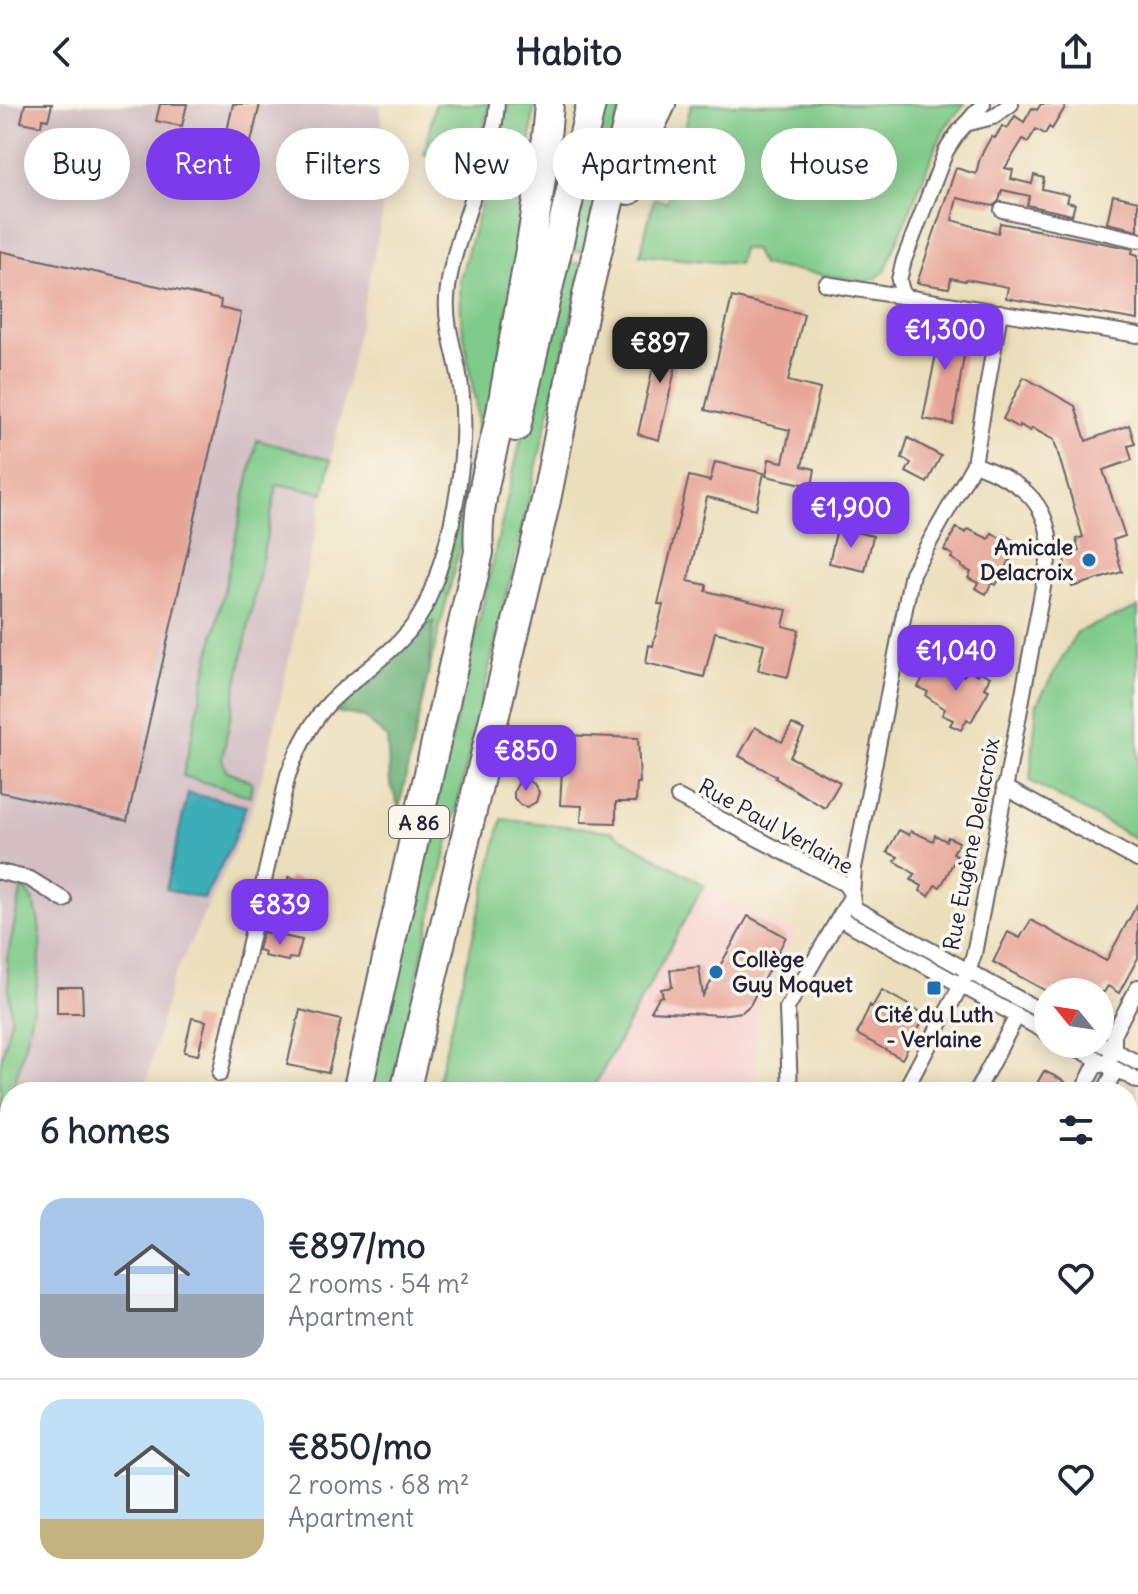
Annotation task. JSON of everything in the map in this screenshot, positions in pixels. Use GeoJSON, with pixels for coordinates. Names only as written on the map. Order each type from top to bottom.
{"type":"FeatureCollection","features":[{"type":"Feature","properties":{"kind":"highway"},"geometry":{"type":"LineString","coordinates":[[479,552],[477,527],[501,411],[540,183],[549,104]]}},
{"type":"Feature","properties":{"kind":"highway","name":"A 86"},"geometry":{"type":"LineString","coordinates":[[359,1082],[479,552],[492,531],[591,104]]}},
{"type":"Feature","properties":{"kind":"highway","name":"A 86"},"geometry":{"type":"LineString","coordinates":[[407,1082],[546,500],[588,291],[632,104]]}},
{"type":"Feature","properties":{"kind":"highway"},"geometry":{"type":"LineString","coordinates":[[588,291],[606,277],[635,169],[661,104]]}},
{"type":"Feature","properties":{"kind":"street"},"geometry":{"type":"LineString","coordinates":[[220,1074],[288,775],[297,751],[307,731],[330,703],[406,634],[426,605],[441,558],[457,491],[465,428],[460,380],[447,327],[450,269],[495,122],[497,104]]}},
{"type":"Feature","properties":{"kind":"street"},"geometry":{"type":"LineString","coordinates":[[903,295],[899,280],[904,260],[946,151],[983,104]]}},
{"type":"Feature","properties":{"kind":"street"},"geometry":{"type":"LineString","coordinates":[[965,124],[993,117],[1011,104]]}},
{"type":"Feature","properties":{"kind":"street"},"geometry":{"type":"LineString","coordinates":[[1002,210],[1138,240]]}},
{"type":"Feature","properties":{"kind":"street"},"geometry":{"type":"LineString","coordinates":[[826,284],[1138,335]]}},
{"type":"Feature","properties":{"kind":"street"},"geometry":{"type":"LineString","coordinates":[[852,895],[854,868],[912,573],[974,464],[1000,312]]}},
{"type":"Feature","properties":{"kind":"street","name":"Rue Eugène Delacroix"},"geometry":{"type":"LineString","coordinates":[[909,1082],[965,978],[974,954],[1050,550],[1034,498],[1007,479],[974,464]]}},
{"type":"Feature","properties":{"kind":"street"},"geometry":{"type":"LineString","coordinates":[[1004,787],[1138,860]]}},
{"type":"Feature","properties":{"kind":"street","name":"Rue Paul Verlaine"},"geometry":{"type":"LineString","coordinates":[[678,797],[845,884],[852,895],[854,908],[965,978]]}},
{"type":"Feature","properties":{"kind":"street"},"geometry":{"type":"LineString","coordinates":[[0,872],[30,879],[64,900]]}},
{"type":"Feature","properties":{"kind":"street","name":"Rue Paul Verlaine"},"geometry":{"type":"LineString","coordinates":[[790,1082],[787,1008],[852,895]]}},
{"type":"Feature","properties":{"kind":"street"},"geometry":{"type":"LineString","coordinates":[[839,918],[1034,1009]]}},
{"type":"Feature","properties":{"kind":"street"},"geometry":{"type":"LineString","coordinates":[[965,978],[1034,1025]]}},
{"type":"Feature","properties":{"kind":"street"},"geometry":{"type":"LineString","coordinates":[[1114,1033],[1138,987]]}},
{"type":"Feature","properties":{"kind":"street"},"geometry":{"type":"LineString","coordinates":[[981,1082],[1017,1016]]}},
{"type":"Feature","properties":{"kind":"street"},"geometry":{"type":"LineString","coordinates":[[1114,1054],[1138,1063]]}},
{"type":"Feature","properties":{"kind":"street"},"geometry":{"type":"LineString","coordinates":[[1087,1082],[1102,1058]]}},
{"type":"Feature","properties":{"kind":"street"},"geometry":{"type":"LineString","coordinates":[[1109,1058],[1114,1073],[1109,1082]]}},
{"type":"Feature","properties":{"kind":"street"},"geometry":{"type":"LineString","coordinates":[[1113,1058],[1138,1081]]}},
{"type":"Feature","properties":{"kind":"shaded area"},"geometry":{"type":"Polygon","coordinates":[[[0,104],[380,104],[383,128],[276,128],[276,200],[382,200],[382,217],[268,758],[251,811],[226,869],[171,983],[146,1082],[0,1082],[0,104]]]}},
{"type":"Feature","properties":{"kind":"shaded area","name":"Collège Guy Moquet"},"geometry":{"type":"Polygon","coordinates":[[[704,885],[797,935],[756,1009],[755,1082],[596,1082],[704,885]]]}},
{"type":"Feature","properties":{"kind":"green space"},"geometry":{"type":"Polygon","coordinates":[[[435,104],[490,104],[483,128],[430,128],[435,104]]]}},
{"type":"Feature","properties":{"kind":"green space"},"geometry":{"type":"Polygon","coordinates":[[[509,104],[534,104],[532,128],[502,128],[509,104]]]}},
{"type":"Feature","properties":{"kind":"green space"},"geometry":{"type":"Polygon","coordinates":[[[601,104],[621,104],[615,128],[595,128],[601,104]]]}},
{"type":"Feature","properties":{"kind":"green space"},"geometry":{"type":"Polygon","coordinates":[[[691,104],[965,104],[946,126],[937,144],[885,271],[875,279],[863,281],[762,265],[753,250],[742,248],[738,264],[640,255],[654,200],[745,200],[745,128],[685,128],[691,104]]]}},
{"type":"Feature","properties":{"kind":"green space"},"geometry":{"type":"Polygon","coordinates":[[[482,200],[526,200],[488,434],[428,675],[433,622],[419,629],[443,584],[477,434],[476,406],[461,319],[460,279],[482,200]]]}},
{"type":"Feature","properties":{"kind":"green space"},"geometry":{"type":"Polygon","coordinates":[[[577,200],[598,200],[586,252],[565,251],[577,200]]]}},
{"type":"Feature","properties":{"kind":"green space"},"geometry":{"type":"Polygon","coordinates":[[[562,262],[584,264],[392,1082],[372,1082],[562,262]]]}},
{"type":"Feature","properties":{"kind":"green space"},"geometry":{"type":"Polygon","coordinates":[[[257,440],[331,460],[324,493],[277,484],[222,759],[226,770],[252,782],[250,796],[183,776],[257,440]]]}},
{"type":"Feature","properties":{"kind":"green space"},"geometry":{"type":"Polygon","coordinates":[[[1138,607],[1138,840],[1030,781],[1037,703],[1077,632],[1138,607]]]}},
{"type":"Feature","properties":{"kind":"green space"},"geometry":{"type":"Polygon","coordinates":[[[434,621],[428,675],[399,808],[390,783],[387,738],[363,717],[336,712],[380,673],[419,629],[434,621]]]}},
{"type":"Feature","properties":{"kind":"green space"},"geometry":{"type":"Polygon","coordinates":[[[502,819],[610,831],[704,885],[596,1082],[437,1082],[502,819]]]}},
{"type":"Feature","properties":{"kind":"green space"},"geometry":{"type":"Polygon","coordinates":[[[22,886],[34,904],[40,955],[37,985],[15,1082],[0,1082],[0,1065],[11,1018],[7,960],[22,886]]]}},
{"type":"Feature","properties":{"kind":"water"},"geometry":{"type":"Polygon","coordinates":[[[188,793],[246,806],[232,844],[204,899],[166,889],[188,793]]]}},
{"type":"Feature","properties":{"kind":"building"},"geometry":{"type":"Polygon","coordinates":[[[25,104],[52,104],[48,120],[42,119],[41,126],[21,122],[25,104]]]}},
{"type":"Feature","properties":{"kind":"building"},"geometry":{"type":"Polygon","coordinates":[[[160,104],[187,104],[182,126],[156,121],[160,104]]]}},
{"type":"Feature","properties":{"kind":"building"},"geometry":{"type":"Polygon","coordinates":[[[233,104],[260,104],[254,128],[228,128],[233,104]]]}},
{"type":"Feature","properties":{"kind":"building"},"geometry":{"type":"Polygon","coordinates":[[[1041,104],[1067,104],[1052,129],[1049,127],[1045,134],[1036,129],[1028,142],[1023,139],[1005,168],[1013,170],[1011,179],[1032,184],[1034,175],[1044,178],[1042,189],[1069,195],[1067,202],[1075,204],[1072,215],[1027,205],[1030,196],[1002,190],[999,201],[993,206],[957,198],[952,220],[998,233],[1000,223],[1133,249],[1132,253],[1138,255],[1138,320],[1006,298],[1008,287],[966,279],[951,278],[949,288],[917,283],[956,168],[976,174],[980,157],[991,137],[995,138],[1002,126],[1007,129],[1015,116],[1024,122],[1032,108],[1037,110],[1041,104]]]}},
{"type":"Feature","properties":{"kind":"building"},"geometry":{"type":"Polygon","coordinates":[[[1113,195],[1138,201],[1138,230],[1107,223],[1113,195]]]}},
{"type":"Feature","properties":{"kind":"building"},"geometry":{"type":"Polygon","coordinates":[[[0,251],[221,300],[220,308],[241,313],[127,821],[0,792],[0,251]]]}},
{"type":"Feature","properties":{"kind":"building"},"geometry":{"type":"Polygon","coordinates":[[[732,297],[804,314],[788,381],[820,389],[802,466],[815,469],[812,486],[766,476],[769,459],[783,462],[790,430],[705,410],[732,297]]]}},
{"type":"Feature","properties":{"kind":"building"},"geometry":{"type":"Polygon","coordinates":[[[928,325],[968,331],[953,424],[923,419],[936,354],[924,352],[928,325]]]}},
{"type":"Feature","properties":{"kind":"building"},"geometry":{"type":"Polygon","coordinates":[[[660,334],[682,339],[659,440],[638,434],[655,358],[647,346],[659,339],[660,334]]]}},
{"type":"Feature","properties":{"kind":"building"},"geometry":{"type":"Polygon","coordinates":[[[1024,377],[1075,406],[1086,441],[1129,425],[1135,444],[1128,446],[1132,460],[1103,470],[1125,536],[1113,540],[1122,572],[1072,587],[1063,556],[1079,551],[1076,539],[1083,537],[1054,440],[1032,428],[1030,431],[1020,425],[1019,428],[1003,419],[1024,377]]]}},
{"type":"Feature","properties":{"kind":"building"},"geometry":{"type":"Polygon","coordinates":[[[908,438],[941,456],[927,483],[906,472],[911,463],[902,458],[908,438]]]}},
{"type":"Feature","properties":{"kind":"building"},"geometry":{"type":"Polygon","coordinates":[[[715,462],[764,473],[756,509],[707,497],[688,581],[707,585],[706,591],[787,610],[783,626],[799,630],[788,677],[758,670],[764,644],[715,632],[704,677],[646,663],[663,605],[658,604],[689,476],[710,481],[715,462]]]}},
{"type":"Feature","properties":{"kind":"building"},"geometry":{"type":"Polygon","coordinates":[[[837,528],[873,536],[865,571],[829,563],[837,528]]]}},
{"type":"Feature","properties":{"kind":"building"},"geometry":{"type":"Polygon","coordinates":[[[956,528],[966,533],[968,529],[989,539],[992,533],[1002,539],[1005,535],[1015,541],[1009,552],[1013,555],[996,585],[992,583],[986,594],[975,588],[978,583],[968,578],[971,572],[961,567],[951,558],[953,555],[944,550],[956,528]]]}},
{"type":"Feature","properties":{"kind":"building"},"geometry":{"type":"Polygon","coordinates":[[[1001,636],[1012,639],[1010,650],[998,648],[1001,636]]]}},
{"type":"Feature","properties":{"kind":"building"},"geometry":{"type":"Polygon","coordinates":[[[930,665],[940,670],[942,666],[964,676],[967,670],[977,675],[979,671],[990,677],[984,688],[989,690],[971,722],[967,719],[961,730],[950,725],[953,720],[942,715],[945,709],[926,696],[928,692],[918,687],[930,665]]]}},
{"type":"Feature","properties":{"kind":"building"},"geometry":{"type":"Polygon","coordinates":[[[792,724],[804,730],[790,757],[840,782],[825,808],[739,756],[755,727],[782,742],[792,724]]]}},
{"type":"Feature","properties":{"kind":"building"},"geometry":{"type":"Polygon","coordinates":[[[564,735],[638,738],[640,783],[637,783],[636,802],[616,802],[616,823],[581,822],[582,806],[560,805],[564,735]]]}},
{"type":"Feature","properties":{"kind":"building"},"geometry":{"type":"Polygon","coordinates":[[[522,776],[539,792],[536,802],[527,807],[514,798],[522,776]]]}},
{"type":"Feature","properties":{"kind":"building"},"geometry":{"type":"Polygon","coordinates":[[[899,830],[909,835],[911,831],[933,841],[935,835],[946,841],[948,837],[959,842],[953,853],[957,855],[945,879],[940,887],[935,885],[929,896],[920,891],[922,886],[911,880],[915,874],[895,861],[898,857],[887,852],[899,830]]]}},
{"type":"Feature","properties":{"kind":"building"},"geometry":{"type":"Polygon","coordinates":[[[289,877],[305,881],[300,898],[305,899],[301,915],[291,913],[292,907],[287,906],[291,890],[286,889],[289,877]]]}},
{"type":"Feature","properties":{"kind":"building"},"geometry":{"type":"Polygon","coordinates":[[[1138,903],[1138,958],[1119,993],[1114,990],[1114,978],[1034,978],[1034,984],[993,962],[1008,932],[1020,938],[1031,920],[1106,961],[1138,903]]]}},
{"type":"Feature","properties":{"kind":"building"},"geometry":{"type":"Polygon","coordinates":[[[748,916],[786,937],[750,1005],[742,1012],[720,1015],[651,1011],[659,997],[663,996],[661,989],[672,987],[670,970],[699,967],[703,996],[748,916]]]}},
{"type":"Feature","properties":{"kind":"building"},"geometry":{"type":"Polygon","coordinates":[[[263,932],[302,940],[297,959],[289,958],[288,961],[264,956],[265,952],[258,950],[263,932]]]}},
{"type":"Feature","properties":{"kind":"building"},"geometry":{"type":"Polygon","coordinates":[[[57,987],[82,987],[83,1013],[57,1013],[57,987]]]}},
{"type":"Feature","properties":{"kind":"building"},"geometry":{"type":"Polygon","coordinates":[[[882,990],[926,1015],[902,1059],[857,1034],[870,1005],[872,1007],[882,990]]]}},
{"type":"Feature","properties":{"kind":"building"},"geometry":{"type":"Polygon","coordinates":[[[300,1010],[341,1020],[328,1073],[287,1065],[300,1010]]]}},
{"type":"Feature","properties":{"kind":"building"},"geometry":{"type":"Polygon","coordinates":[[[192,1018],[206,1021],[198,1055],[184,1052],[192,1018]]]}},
{"type":"Feature","properties":{"kind":"building"},"geometry":{"type":"Polygon","coordinates":[[[1044,1071],[1065,1082],[1038,1082],[1044,1071]]]}},
{"type":"Feature","properties":{"kind":"place","name":"Amicale Delacroix"},"geometry":{"type":"Point","coordinates":[1089,560]}},
{"type":"Feature","properties":{"kind":"place","name":"Collège Guy Moquet"},"geometry":{"type":"Point","coordinates":[716,972]}},
{"type":"Feature","properties":{"kind":"place","name":"Cité du Luth - Verlaine"},"geometry":{"type":"Point","coordinates":[934,988]}}]}
